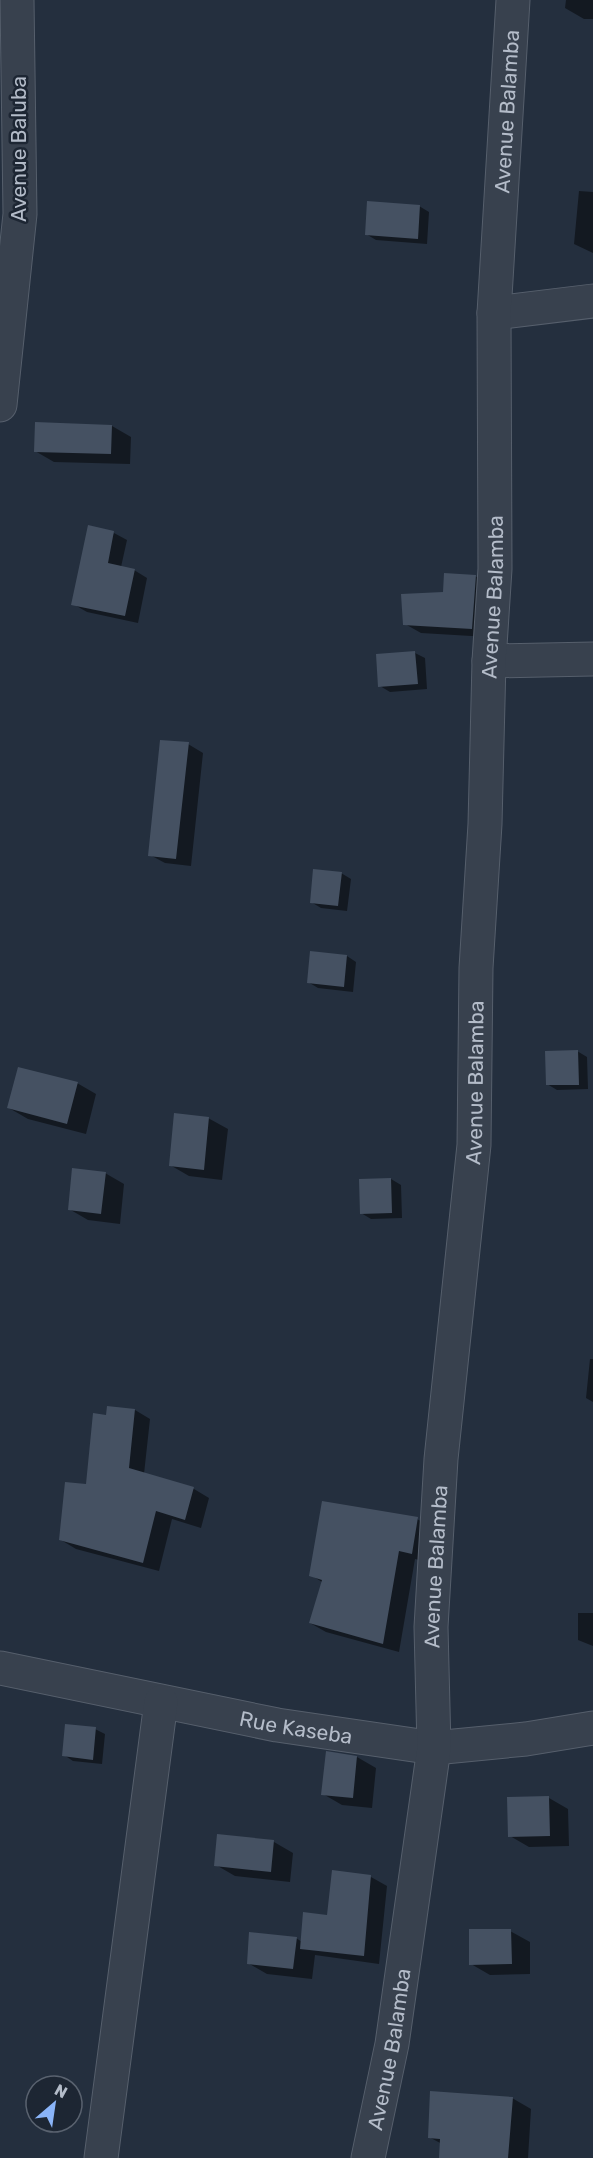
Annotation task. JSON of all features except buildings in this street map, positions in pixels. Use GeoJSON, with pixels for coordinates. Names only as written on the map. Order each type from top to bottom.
{"type":"FeatureCollection","features":[{"type":"Feature","properties":{"kind":"street","name":"Avenue Baluba"},"geometry":{"type":"LineString","coordinates":[[0,405],[20,214],[18,0]]}},
{"type":"Feature","properties":{"kind":"street","name":"Avenue Balamba"},"geometry":{"type":"LineString","coordinates":[[368,2158],[392,2044],[434,1748],[431,1627],[440,1470],[474,1146],[476,968],[485,824],[489,661],[495,569],[494,313],[513,0]]}},
{"type":"Feature","properties":{"kind":"street"},"geometry":{"type":"LineString","coordinates":[[494,313],[593,301]]}},
{"type":"Feature","properties":{"kind":"street"},"geometry":{"type":"LineString","coordinates":[[489,661],[593,659]]}},
{"type":"Feature","properties":{"kind":"street","name":"Rue Kaseba"},"geometry":{"type":"LineString","coordinates":[[0,1668],[277,1725],[434,1748],[526,1739],[593,1728]]}},
{"type":"Feature","properties":{"kind":"street"},"geometry":{"type":"LineString","coordinates":[[101,2158],[161,1702]]}}]}
